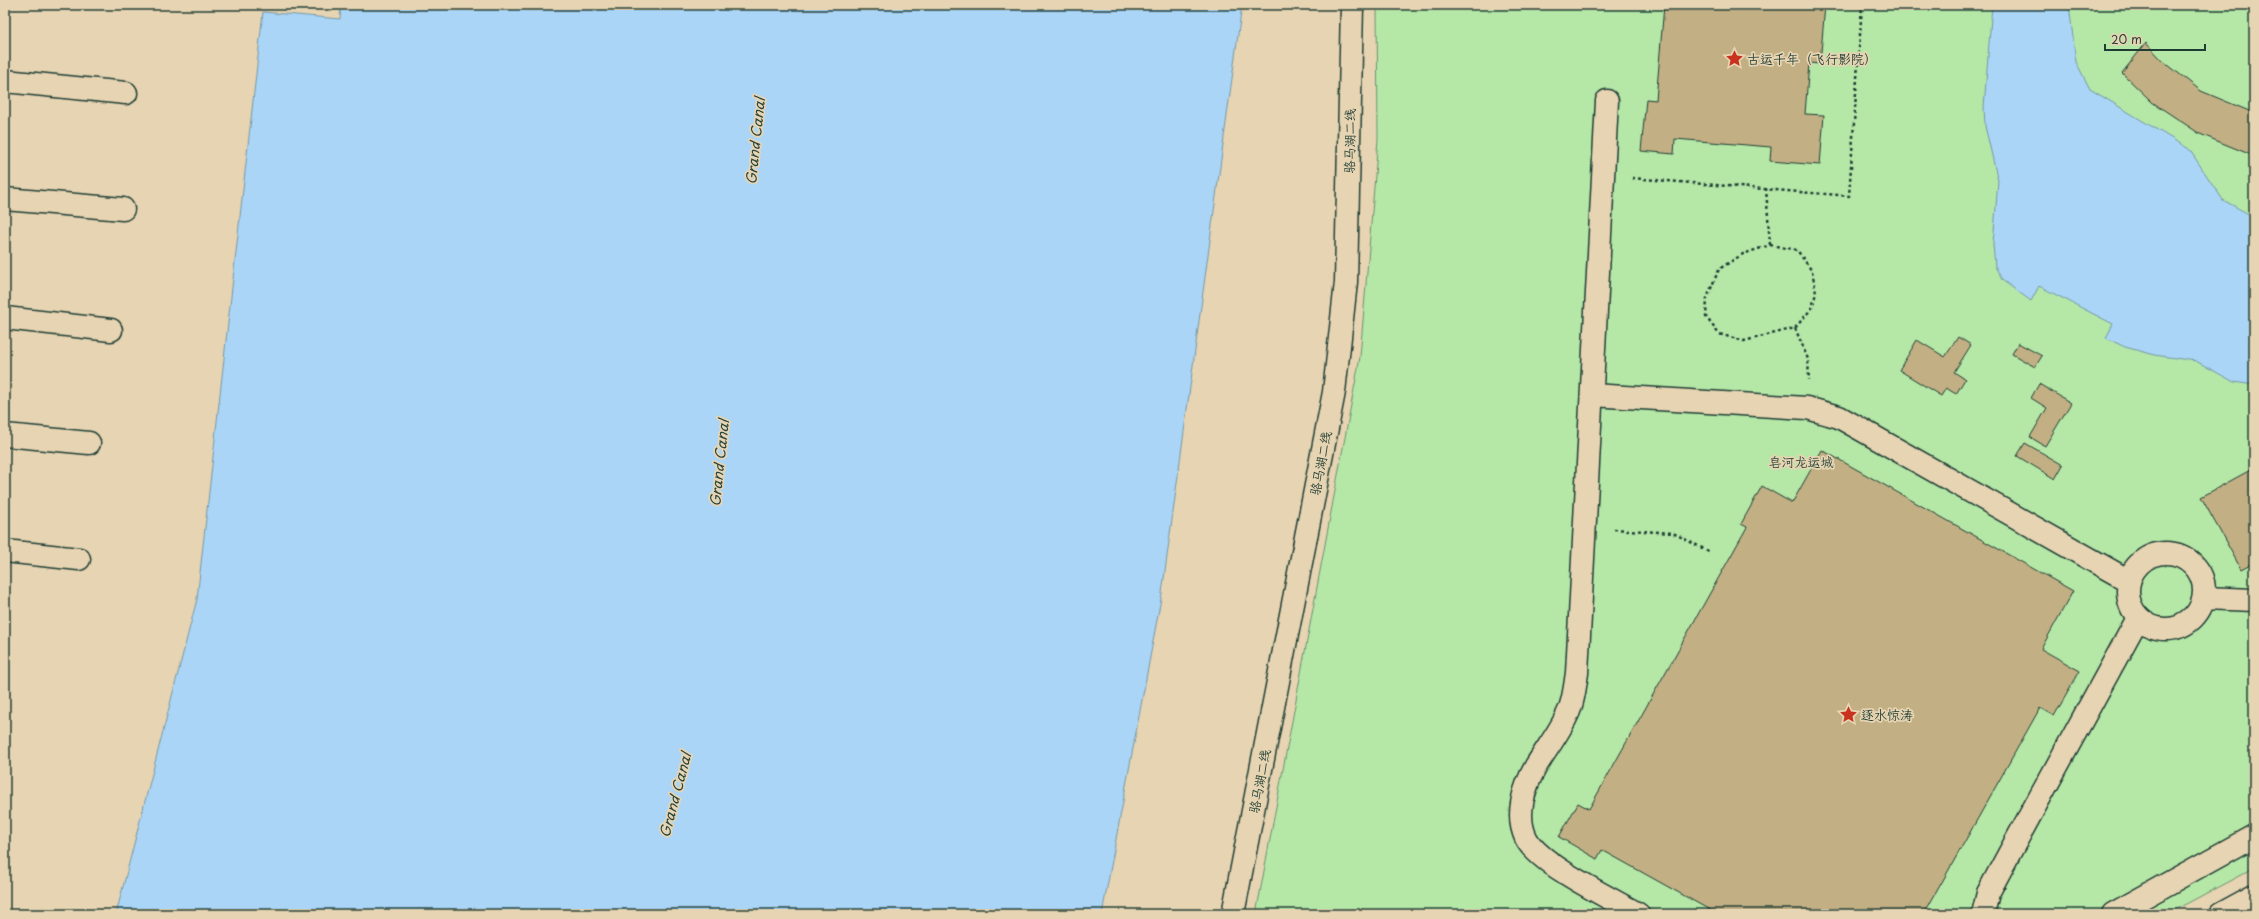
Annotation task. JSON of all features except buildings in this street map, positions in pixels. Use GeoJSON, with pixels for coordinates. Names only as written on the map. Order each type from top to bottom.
{"type":"FeatureCollection","features":[{"type":"Feature","properties":{"kind":"street","name":"骆马湖二线"},"geometry":{"type":"LineString","coordinates":[[1233,914],[1334,392],[1346,282],[1352,5]]}},
{"type":"Feature","properties":{"kind":"street"},"geometry":{"type":"LineString","coordinates":[[5,81],[126,93]]}},
{"type":"Feature","properties":{"kind":"street"},"geometry":{"type":"LineString","coordinates":[[1607,101],[1577,672],[1574,695],[1568,712],[1531,774],[1524,795],[1522,826],[1526,839],[1538,853],[1558,868],[1638,914]]}},
{"type":"Feature","properties":{"kind":"street"},"geometry":{"type":"LineString","coordinates":[[5,199],[123,210]]}},
{"type":"Feature","properties":{"kind":"street"},"geometry":{"type":"LineString","coordinates":[[5,318],[111,330]]}},
{"type":"Feature","properties":{"kind":"street"},"geometry":{"type":"LineString","coordinates":[[1592,395],[1807,408],[1839,416],[2129,581]]}},
{"type":"Feature","properties":{"kind":"street"},"geometry":{"type":"LineString","coordinates":[[5,435],[89,443]]}},
{"type":"Feature","properties":{"kind":"street"},"geometry":{"type":"LineString","coordinates":[[5,551],[79,559]]}},
{"type":"Feature","properties":{"kind":"street"},"geometry":{"type":"LineString","coordinates":[[2169,553],[2182,557],[2193,564],[2200,574],[2204,586],[2204,598],[2200,609],[2193,619],[2183,626],[2172,629],[2160,629],[2148,625],[2138,618],[2131,607],[2128,594],[2129,581],[2135,569],[2144,559],[2156,554],[2169,553]]}},
{"type":"Feature","properties":{"kind":"street"},"geometry":{"type":"LineString","coordinates":[[2204,598],[2254,600]]}},
{"type":"Feature","properties":{"kind":"street"},"geometry":{"type":"LineString","coordinates":[[1983,914],[1988,893],[2138,618]]}},
{"type":"Feature","properties":{"kind":"street"},"geometry":{"type":"LineString","coordinates":[[2113,914],[2254,836]]}},
{"type":"Feature","properties":{"kind":"street"},"geometry":{"type":"LineString","coordinates":[[2221,914],[2254,896]]}},
{"type":"Feature","properties":{"kind":"path"},"geometry":{"type":"LineString","coordinates":[[1603,176],[1766,188],[1849,196],[1862,5]]}},
{"type":"Feature","properties":{"kind":"path"},"geometry":{"type":"LineString","coordinates":[[1766,188],[1770,245]]}},
{"type":"Feature","properties":{"kind":"path"},"geometry":{"type":"LineString","coordinates":[[1770,245],[1797,250],[1812,271],[1816,293],[1812,308],[1795,328],[1744,341],[1720,334],[1706,317],[1707,298],[1719,269],[1743,254],[1770,245]]}},
{"type":"Feature","properties":{"kind":"path"},"geometry":{"type":"LineString","coordinates":[[1795,328],[1808,359],[1810,382],[1807,408]]}},
{"type":"Feature","properties":{"kind":"path"},"geometry":{"type":"LineString","coordinates":[[1585,528],[1634,529],[1673,534],[1710,552]]}},
{"type":"Feature","properties":{"kind":"green space","name":"皂河龙运城"},"geometry":{"type":"Polygon","coordinates":[[[1377,5],[2254,5],[2254,868],[2167,914],[1256,914],[1360,357],[1378,139],[1377,5]]]}},
{"type":"Feature","properties":{"kind":"water","name":"Grand Canal"},"geometry":{"type":"Polygon","coordinates":[[[341,5],[1242,5],[1162,593],[1102,914],[116,914],[197,599],[263,12],[340,19],[341,5]]]}},
{"type":"Feature","properties":{"kind":"water"},"geometry":{"type":"Polygon","coordinates":[[[1992,5],[2069,5],[2076,62],[2090,89],[2189,149],[2223,200],[2254,217],[2254,385],[2234,382],[2196,361],[2154,355],[2125,347],[2106,338],[2113,324],[2039,286],[2031,301],[2002,280],[1995,266],[1993,244],[1998,181],[1985,126],[1984,107],[1992,5]]]}},
{"type":"Feature","properties":{"kind":"place","name":"古运千年（飞行影院）"},"geometry":{"type":"Point","coordinates":[1734,58]}},
{"type":"Feature","properties":{"kind":"place","name":"逐水惊涛"},"geometry":{"type":"Point","coordinates":[1848,714]}}]}
